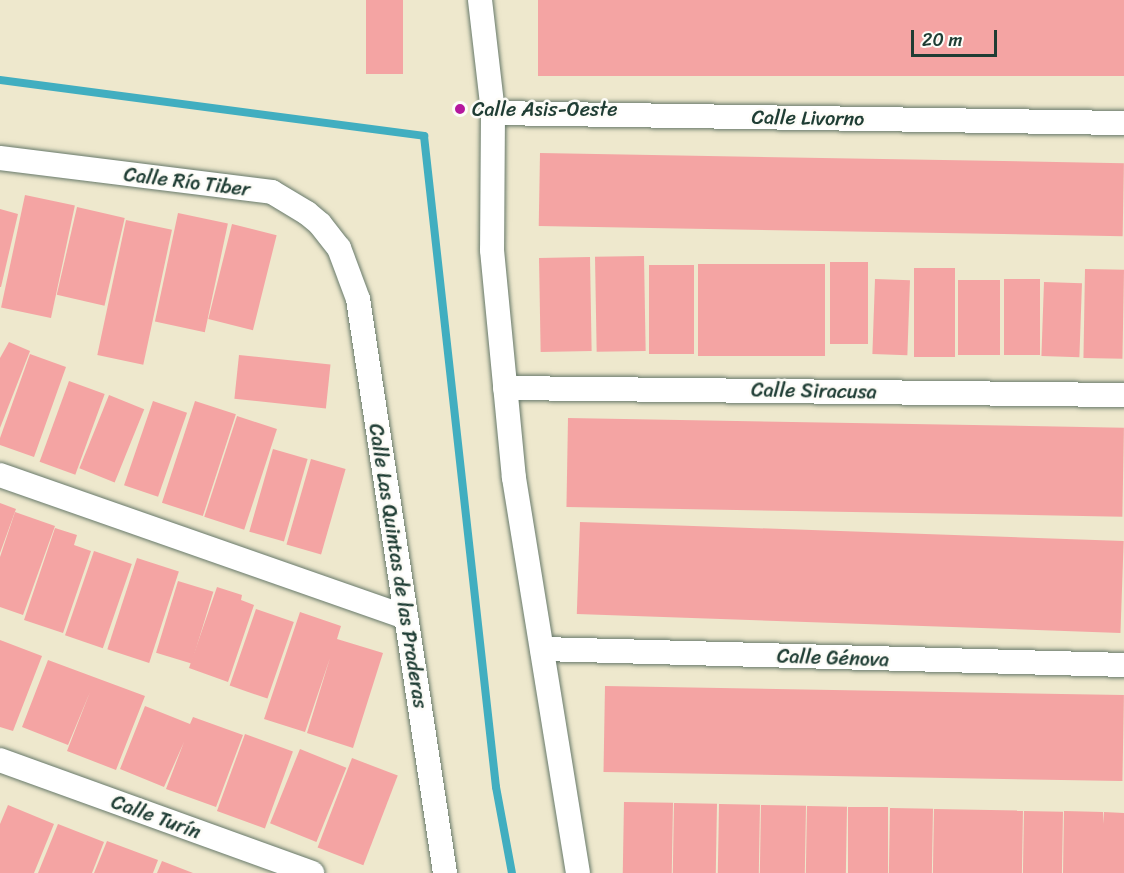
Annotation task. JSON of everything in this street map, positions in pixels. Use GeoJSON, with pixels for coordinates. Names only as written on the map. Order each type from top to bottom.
{"type":"FeatureCollection","features":[{"type":"Feature","properties":{"kind":"street"},"geometry":{"type":"LineString","coordinates":[[480,0],[493,113],[492,250],[514,478],[578,873]]}},
{"type":"Feature","properties":{"kind":"street","name":"Calle Livorno"},"geometry":{"type":"LineString","coordinates":[[493,113],[1124,123]]}},
{"type":"Feature","properties":{"kind":"street","name":"Calle Río Tiber"},"geometry":{"type":"LineString","coordinates":[[0,158],[272,192],[290,201],[320,224],[331,237],[345,261]]}},
{"type":"Feature","properties":{"kind":"street","name":"Calle Las Quintas de las Praderas"},"geometry":{"type":"LineString","coordinates":[[345,261],[358,299],[445,873]]}},
{"type":"Feature","properties":{"kind":"street","name":"Calle Siracusa"},"geometry":{"type":"LineString","coordinates":[[504,388],[1124,394]]}},
{"type":"Feature","properties":{"kind":"street"},"geometry":{"type":"LineString","coordinates":[[0,475],[406,617]]}},
{"type":"Feature","properties":{"kind":"street","name":"Calle Génova"},"geometry":{"type":"LineString","coordinates":[[542,649],[1124,665]]}},
{"type":"Feature","properties":{"kind":"street","name":"Calle Turín"},"geometry":{"type":"LineString","coordinates":[[0,760],[312,873]]}},
{"type":"Feature","properties":{"kind":"building"},"geometry":{"type":"Polygon","coordinates":[[[366,0],[403,0],[403,74],[366,74],[366,0]]]}},
{"type":"Feature","properties":{"kind":"building"},"geometry":{"type":"Polygon","coordinates":[[[538,0],[1124,0],[1124,76],[538,76],[538,0]]]}},
{"type":"Feature","properties":{"kind":"building"},"geometry":{"type":"Polygon","coordinates":[[[540,153],[1124,163],[1123,236],[539,226],[540,153]]]}},
{"type":"Feature","properties":{"kind":"building"},"geometry":{"type":"Polygon","coordinates":[[[25,195],[75,206],[51,318],[1,307],[25,195]]]}},
{"type":"Feature","properties":{"kind":"building"},"geometry":{"type":"Polygon","coordinates":[[[77,207],[125,218],[104,306],[57,295],[77,207]]]}},
{"type":"Feature","properties":{"kind":"building"},"geometry":{"type":"Polygon","coordinates":[[[0,209],[18,214],[1,287],[0,287],[0,209]]]}},
{"type":"Feature","properties":{"kind":"building"},"geometry":{"type":"Polygon","coordinates":[[[178,213],[228,224],[205,332],[155,322],[178,213]]]}},
{"type":"Feature","properties":{"kind":"building"},"geometry":{"type":"Polygon","coordinates":[[[126,220],[172,230],[143,365],[97,355],[126,220]]]}},
{"type":"Feature","properties":{"kind":"building"},"geometry":{"type":"Polygon","coordinates":[[[232,224],[277,235],[253,330],[208,319],[232,224]]]}},
{"type":"Feature","properties":{"kind":"building"},"geometry":{"type":"Polygon","coordinates":[[[644,256],[646,351],[597,352],[595,257],[644,256]]]}},
{"type":"Feature","properties":{"kind":"building"},"geometry":{"type":"Polygon","coordinates":[[[590,257],[592,351],[541,352],[539,258],[590,257]]]}},
{"type":"Feature","properties":{"kind":"building"},"geometry":{"type":"Polygon","coordinates":[[[830,262],[868,262],[868,344],[830,344],[830,262]]]}},
{"type":"Feature","properties":{"kind":"building"},"geometry":{"type":"Polygon","coordinates":[[[698,264],[825,264],[825,356],[698,356],[698,264]]]}},
{"type":"Feature","properties":{"kind":"building"},"geometry":{"type":"Polygon","coordinates":[[[649,265],[694,265],[694,354],[649,354],[649,265]]]}},
{"type":"Feature","properties":{"kind":"building"},"geometry":{"type":"Polygon","coordinates":[[[914,268],[955,268],[955,357],[914,357],[914,268]]]}},
{"type":"Feature","properties":{"kind":"building"},"geometry":{"type":"Polygon","coordinates":[[[1085,269],[1124,270],[1122,359],[1083,358],[1085,269]]]}},
{"type":"Feature","properties":{"kind":"building"},"geometry":{"type":"Polygon","coordinates":[[[875,279],[910,280],[907,355],[872,354],[875,279]]]}},
{"type":"Feature","properties":{"kind":"building"},"geometry":{"type":"Polygon","coordinates":[[[1004,279],[1040,279],[1040,355],[1004,355],[1004,279]]]}},
{"type":"Feature","properties":{"kind":"building"},"geometry":{"type":"Polygon","coordinates":[[[958,280],[1000,280],[1000,355],[958,355],[958,280]]]}},
{"type":"Feature","properties":{"kind":"building"},"geometry":{"type":"Polygon","coordinates":[[[1044,282],[1082,283],[1079,357],[1041,356],[1044,282]]]}},
{"type":"Feature","properties":{"kind":"building"},"geometry":{"type":"Polygon","coordinates":[[[9,342],[30,351],[0,428],[0,358],[9,342]]]}},
{"type":"Feature","properties":{"kind":"building"},"geometry":{"type":"Polygon","coordinates":[[[30,354],[66,367],[34,457],[0,445],[0,438],[30,354]]]}},
{"type":"Feature","properties":{"kind":"building"},"geometry":{"type":"Polygon","coordinates":[[[239,355],[330,365],[326,408],[234,399],[239,355]]]}},
{"type":"Feature","properties":{"kind":"building"},"geometry":{"type":"Polygon","coordinates":[[[69,381],[105,394],[75,475],[40,462],[69,381]]]}},
{"type":"Feature","properties":{"kind":"building"},"geometry":{"type":"Polygon","coordinates":[[[109,395],[144,409],[115,482],[79,468],[109,395]]]}},
{"type":"Feature","properties":{"kind":"building"},"geometry":{"type":"Polygon","coordinates":[[[153,401],[187,413],[158,497],[124,485],[153,401]]]}},
{"type":"Feature","properties":{"kind":"building"},"geometry":{"type":"Polygon","coordinates":[[[195,401],[236,414],[203,516],[162,503],[195,401]]]}},
{"type":"Feature","properties":{"kind":"building"},"geometry":{"type":"Polygon","coordinates":[[[237,416],[277,429],[244,530],[204,517],[237,416]]]}},
{"type":"Feature","properties":{"kind":"building"},"geometry":{"type":"Polygon","coordinates":[[[568,418],[1124,428],[1122,517],[566,507],[568,418]]]}},
{"type":"Feature","properties":{"kind":"building"},"geometry":{"type":"Polygon","coordinates":[[[273,449],[308,459],[284,542],[249,532],[273,449]]]}},
{"type":"Feature","properties":{"kind":"building"},"geometry":{"type":"Polygon","coordinates":[[[311,459],[346,469],[321,554],[286,545],[311,459]]]}},
{"type":"Feature","properties":{"kind":"building"},"geometry":{"type":"Polygon","coordinates":[[[0,503],[16,509],[0,553],[0,503]]]}},
{"type":"Feature","properties":{"kind":"building"},"geometry":{"type":"Polygon","coordinates":[[[15,512],[55,526],[23,615],[0,607],[0,557],[15,512]]]}},
{"type":"Feature","properties":{"kind":"building"},"geometry":{"type":"Polygon","coordinates":[[[580,522],[1124,541],[1120,633],[577,614],[580,522]]]}},
{"type":"Feature","properties":{"kind":"building"},"geometry":{"type":"Polygon","coordinates":[[[55,528],[77,535],[74,545],[91,551],[63,633],[24,620],[55,528]]]}},
{"type":"Feature","properties":{"kind":"building"},"geometry":{"type":"Polygon","coordinates":[[[94,551],[132,564],[103,648],[65,635],[94,551]]]}},
{"type":"Feature","properties":{"kind":"building"},"geometry":{"type":"Polygon","coordinates":[[[137,558],[179,572],[149,663],[107,649],[137,558]]]}},
{"type":"Feature","properties":{"kind":"building"},"geometry":{"type":"Polygon","coordinates":[[[178,581],[213,592],[191,664],[156,653],[178,581]]]}},
{"type":"Feature","properties":{"kind":"building"},"geometry":{"type":"Polygon","coordinates":[[[217,587],[242,595],[241,600],[254,605],[228,682],[189,668],[217,587]]]}},
{"type":"Feature","properties":{"kind":"building"},"geometry":{"type":"Polygon","coordinates":[[[256,609],[294,622],[267,699],[230,686],[256,609]]]}},
{"type":"Feature","properties":{"kind":"building"},"geometry":{"type":"Polygon","coordinates":[[[300,612],[341,626],[337,639],[383,653],[353,748],[307,733],[330,658],[305,732],[264,719],[300,612]]]}},
{"type":"Feature","properties":{"kind":"building"},"geometry":{"type":"Polygon","coordinates":[[[0,640],[42,656],[13,731],[0,727],[0,640]]]}},
{"type":"Feature","properties":{"kind":"building"},"geometry":{"type":"Polygon","coordinates":[[[48,660],[145,696],[116,770],[67,751],[90,692],[68,745],[22,727],[48,660]]]}},
{"type":"Feature","properties":{"kind":"building"},"geometry":{"type":"Polygon","coordinates":[[[605,686],[1124,695],[1122,781],[603,772],[605,686]]]}},
{"type":"Feature","properties":{"kind":"building"},"geometry":{"type":"Polygon","coordinates":[[[145,706],[190,724],[193,717],[243,735],[216,807],[166,789],[184,742],[164,787],[120,769],[145,706]]]}},
{"type":"Feature","properties":{"kind":"building"},"geometry":{"type":"Polygon","coordinates":[[[245,734],[293,751],[265,828],[217,811],[245,734]]]}},
{"type":"Feature","properties":{"kind":"building"},"geometry":{"type":"Polygon","coordinates":[[[300,749],[346,768],[316,842],[270,823],[300,749]]]}},
{"type":"Feature","properties":{"kind":"building"},"geometry":{"type":"Polygon","coordinates":[[[352,758],[398,776],[363,865],[318,848],[352,758]]]}},
{"type":"Feature","properties":{"kind":"building"},"geometry":{"type":"Polygon","coordinates":[[[624,802],[673,803],[672,873],[623,873],[624,802]]]}},
{"type":"Feature","properties":{"kind":"building"},"geometry":{"type":"Polygon","coordinates":[[[674,803],[717,804],[716,873],[673,873],[674,803]]]}},
{"type":"Feature","properties":{"kind":"building"},"geometry":{"type":"Polygon","coordinates":[[[719,804],[760,805],[759,873],[718,873],[719,804]]]}},
{"type":"Feature","properties":{"kind":"building"},"geometry":{"type":"Polygon","coordinates":[[[8,805],[54,824],[34,873],[0,873],[0,824],[8,805]]]}},
{"type":"Feature","properties":{"kind":"building"},"geometry":{"type":"Polygon","coordinates":[[[761,805],[806,806],[805,873],[760,873],[761,805]]]}},
{"type":"Feature","properties":{"kind":"building"},"geometry":{"type":"Polygon","coordinates":[[[807,806],[847,807],[846,873],[806,873],[807,806]]]}},
{"type":"Feature","properties":{"kind":"building"},"geometry":{"type":"Polygon","coordinates":[[[848,807],[888,807],[888,873],[848,873],[848,807]]]}},
{"type":"Feature","properties":{"kind":"building"},"geometry":{"type":"Polygon","coordinates":[[[890,808],[933,809],[932,873],[889,873],[890,808]]]}},
{"type":"Feature","properties":{"kind":"building"},"geometry":{"type":"Polygon","coordinates":[[[934,809],[1023,811],[1022,873],[933,873],[934,809]]]}},
{"type":"Feature","properties":{"kind":"building"},"geometry":{"type":"Polygon","coordinates":[[[1024,811],[1063,812],[1062,873],[1023,873],[1024,811]]]}},
{"type":"Feature","properties":{"kind":"building"},"geometry":{"type":"Polygon","coordinates":[[[1064,811],[1103,812],[1104,824],[1104,812],[1124,813],[1124,873],[1063,873],[1064,811]]]}},
{"type":"Feature","properties":{"kind":"building"},"geometry":{"type":"Polygon","coordinates":[[[58,824],[104,842],[92,873],[38,873],[58,824]]]}},
{"type":"Feature","properties":{"kind":"building"},"geometry":{"type":"Polygon","coordinates":[[[107,841],[158,860],[153,873],[94,873],[107,841]]]}},
{"type":"Feature","properties":{"kind":"building"},"geometry":{"type":"Polygon","coordinates":[[[162,861],[193,873],[157,873],[162,861]]]}},
{"type":"Feature","properties":{"kind":"waterway"},"geometry":{"type":"LineString","coordinates":[[0,80],[424,136],[496,787],[512,873]]}},
{"type":"Feature","properties":{"kind":"place","name":"Calle Asis-Oeste"},"geometry":{"type":"Point","coordinates":[460,109]}}]}
